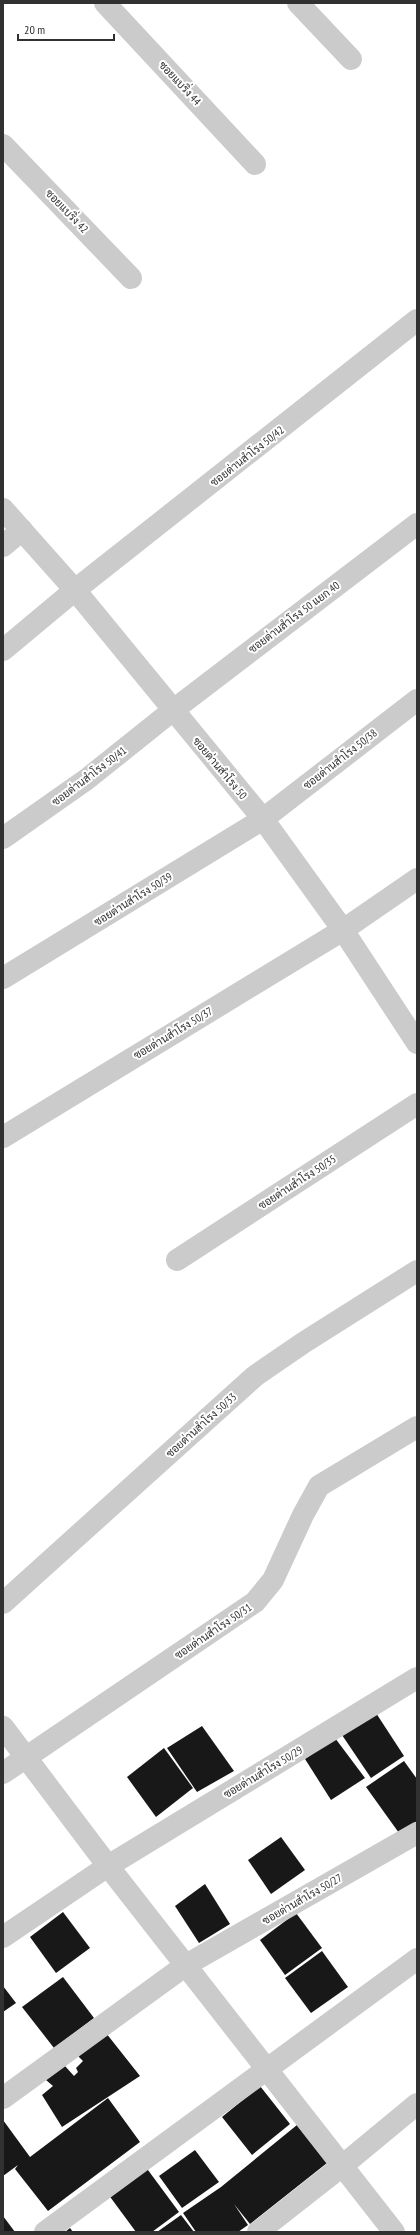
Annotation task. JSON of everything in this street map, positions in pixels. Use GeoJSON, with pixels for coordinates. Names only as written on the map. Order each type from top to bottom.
{"type":"FeatureCollection","features":[{"type":"Feature","properties":{"kind":"street","name":"ซอยแบริ่ง 44"},"geometry":{"type":"LineString","coordinates":[[105,3],[255,164]]}},
{"type":"Feature","properties":{"kind":"street"},"geometry":{"type":"LineString","coordinates":[[298,3],[351,59]]}},
{"type":"Feature","properties":{"kind":"street","name":"ซอยแบริ่ง 42"},"geometry":{"type":"LineString","coordinates":[[4,148],[131,278]]}},
{"type":"Feature","properties":{"kind":"street","name":"ซอยด่านสำโรง 50/42"},"geometry":{"type":"LineString","coordinates":[[3,650],[75,590],[417,320]]}},
{"type":"Feature","properties":{"kind":"street","name":"ซอยด่านสำโรง 50"},"geometry":{"type":"LineString","coordinates":[[3,509],[75,590],[172,711],[263,819],[343,930],[417,1043]]}},
{"type":"Feature","properties":{"kind":"street","name":"ซอยด่านสำโรง 50 แยก 40"},"geometry":{"type":"LineString","coordinates":[[172,711],[417,524]]}},
{"type":"Feature","properties":{"kind":"street"},"geometry":{"type":"LineString","coordinates":[[3,546],[22,530]]}},
{"type":"Feature","properties":{"kind":"street","name":"ซอยด่านสำโรง 50/38"},"geometry":{"type":"LineString","coordinates":[[263,819],[417,700]]}},
{"type":"Feature","properties":{"kind":"street","name":"ซอยด่านสำโรง 50/41"},"geometry":{"type":"LineString","coordinates":[[3,838],[87,779],[172,711]]}},
{"type":"Feature","properties":{"kind":"street","name":"ซอยด่านสำโรง 50/39"},"geometry":{"type":"LineString","coordinates":[[3,978],[263,819]]}},
{"type":"Feature","properties":{"kind":"street","name":"ซอยด่านสำโรง 50/37"},"geometry":{"type":"LineString","coordinates":[[3,1137],[343,930],[417,879]]}},
{"type":"Feature","properties":{"kind":"street","name":"ซอยด่านสำโรง 50/35"},"geometry":{"type":"LineString","coordinates":[[177,1260],[417,1104]]}},
{"type":"Feature","properties":{"kind":"street","name":"ซอยด่านสำโรง 50/33"},"geometry":{"type":"LineString","coordinates":[[3,1603],[255,1376],[303,1343],[417,1271]]}},
{"type":"Feature","properties":{"kind":"street","name":"ซอยด่านสำโรง 50/31"},"geometry":{"type":"LineString","coordinates":[[3,1773],[255,1602],[273,1580],[302,1515],[319,1486],[417,1427]]}},
{"type":"Feature","properties":{"kind":"street","name":"ซอยด่านสำโรง 50/29"},"geometry":{"type":"LineString","coordinates":[[3,1937],[108,1866],[417,1678]]}},
{"type":"Feature","properties":{"kind":"street"},"geometry":{"type":"LineString","coordinates":[[3,1727],[108,1866],[394,2232]]}},
{"type":"Feature","properties":{"kind":"street","name":"ซอยด่านสำโรง 50/27"},"geometry":{"type":"LineString","coordinates":[[3,2098],[186,1965],[417,1833]]}},
{"type":"Feature","properties":{"kind":"street"},"geometry":{"type":"LineString","coordinates":[[45,2232],[417,1959]]}},
{"type":"Feature","properties":{"kind":"street"},"geometry":{"type":"LineString","coordinates":[[258,2232],[342,2166],[417,2104]]}},
{"type":"Feature","properties":{"kind":"building"},"geometry":{"type":"Polygon","coordinates":[[[376,1713],[404,1756],[371,1778],[342,1735],[376,1713]]]}},
{"type":"Feature","properties":{"kind":"building"},"geometry":{"type":"Polygon","coordinates":[[[202,1726],[234,1771],[197,1792],[167,1748],[202,1726]]]}},
{"type":"Feature","properties":{"kind":"building"},"geometry":{"type":"Polygon","coordinates":[[[335,1738],[365,1778],[331,1800],[305,1759],[335,1738]]]}},
{"type":"Feature","properties":{"kind":"building"},"geometry":{"type":"Polygon","coordinates":[[[164,1748],[193,1788],[156,1817],[127,1777],[164,1748]]]}},
{"type":"Feature","properties":{"kind":"building"},"geometry":{"type":"Polygon","coordinates":[[[404,1761],[417,1779],[417,1821],[399,1833],[366,1787],[404,1761]]]}},
{"type":"Feature","properties":{"kind":"building"},"geometry":{"type":"Polygon","coordinates":[[[281,1837],[305,1870],[271,1894],[248,1860],[281,1837]]]}},
{"type":"Feature","properties":{"kind":"building"},"geometry":{"type":"Polygon","coordinates":[[[205,1884],[230,1924],[199,1943],[175,1906],[205,1884]]]}},
{"type":"Feature","properties":{"kind":"building"},"geometry":{"type":"Polygon","coordinates":[[[63,1912],[90,1948],[56,1973],[30,1937],[63,1912]]]}},
{"type":"Feature","properties":{"kind":"building"},"geometry":{"type":"Polygon","coordinates":[[[296,1913],[322,1948],[285,1975],[260,1940],[296,1913]]]}},
{"type":"Feature","properties":{"kind":"building"},"geometry":{"type":"Polygon","coordinates":[[[322,1951],[348,1987],[311,2013],[285,1978],[322,1951]]]}},
{"type":"Feature","properties":{"kind":"building"},"geometry":{"type":"Polygon","coordinates":[[[63,1977],[94,2018],[54,2048],[22,2007],[63,1977]]]}},
{"type":"Feature","properties":{"kind":"building"},"geometry":{"type":"Polygon","coordinates":[[[3,1986],[16,2003],[3,2012],[3,1986]]]}},
{"type":"Feature","properties":{"kind":"building"},"geometry":{"type":"Polygon","coordinates":[[[106,2033],[140,2076],[62,2127],[42,2095],[53,2086],[46,2080],[65,2066],[74,2076],[78,2072],[76,2068],[83,2061],[78,2056],[106,2033]]]}},
{"type":"Feature","properties":{"kind":"building"},"geometry":{"type":"Polygon","coordinates":[[[260,2086],[290,2124],[252,2155],[222,2117],[260,2086]]]}},
{"type":"Feature","properties":{"kind":"building"},"geometry":{"type":"Polygon","coordinates":[[[108,2098],[140,2142],[48,2211],[15,2169],[18,2165],[3,2176],[3,2120],[30,2157],[108,2098]]]}},
{"type":"Feature","properties":{"kind":"building"},"geometry":{"type":"Polygon","coordinates":[[[297,2125],[327,2163],[250,2224],[234,2204],[248,2225],[238,2232],[196,2232],[183,2213],[221,2187],[297,2125]]]}},
{"type":"Feature","properties":{"kind":"building"},"geometry":{"type":"Polygon","coordinates":[[[195,2150],[219,2182],[182,2208],[159,2176],[195,2150]]]}},
{"type":"Feature","properties":{"kind":"building"},"geometry":{"type":"Polygon","coordinates":[[[145,2166],[179,2212],[152,2232],[136,2232],[108,2194],[145,2166]]]}},
{"type":"Feature","properties":{"kind":"building"},"geometry":{"type":"Polygon","coordinates":[[[181,2215],[194,2232],[157,2232],[181,2215]]]}},
{"type":"Feature","properties":{"kind":"building"},"geometry":{"type":"Polygon","coordinates":[[[3,2216],[15,2232],[3,2232],[3,2216]]]}},
{"type":"Feature","properties":{"kind":"building"},"geometry":{"type":"Polygon","coordinates":[[[70,2228],[73,2232],[65,2232],[70,2228]]]}}]}
